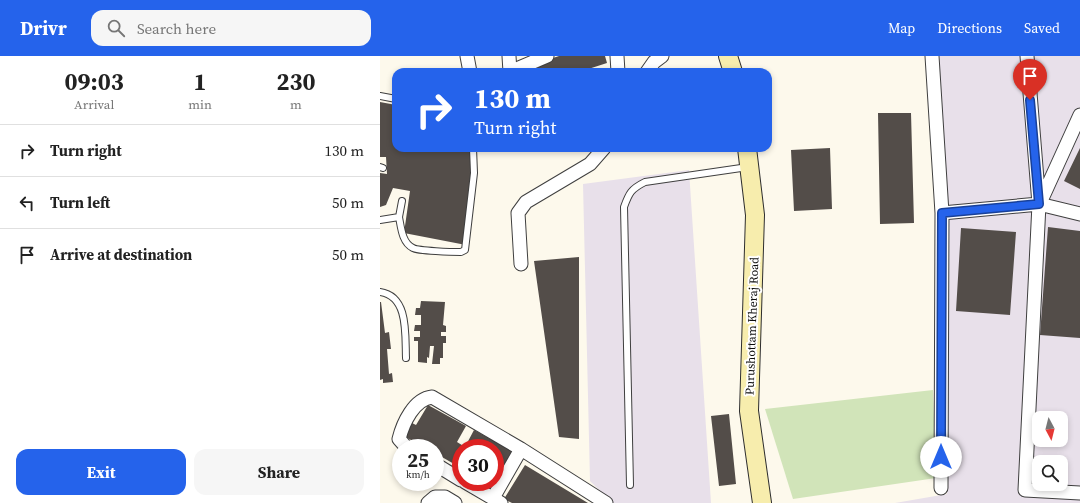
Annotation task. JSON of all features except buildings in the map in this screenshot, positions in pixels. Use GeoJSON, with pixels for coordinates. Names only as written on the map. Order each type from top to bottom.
{"type":"FeatureCollection","features":[{"type":"Feature","properties":{"kind":"street"},"geometry":{"type":"LineString","coordinates":[[468,56],[470,68]]}},
{"type":"Feature","properties":{"kind":"street"},"geometry":{"type":"LineString","coordinates":[[509,56],[510,68]]}},
{"type":"Feature","properties":{"kind":"street"},"geometry":{"type":"LineString","coordinates":[[519,68],[547,56]]}},
{"type":"Feature","properties":{"kind":"street"},"geometry":{"type":"LineString","coordinates":[[617,56],[618,68]]}},
{"type":"Feature","properties":{"kind":"street"},"geometry":{"type":"LineString","coordinates":[[649,68],[662,56]]}},
{"type":"Feature","properties":{"kind":"street"},"geometry":{"type":"LineString","coordinates":[[728,56],[732,68]]}},
{"type":"Feature","properties":{"kind":"street"},"geometry":{"type":"LineString","coordinates":[[932,56],[942,213],[941,488]]}},
{"type":"Feature","properties":{"kind":"street"},"geometry":{"type":"LineString","coordinates":[[1026,56],[1039,204],[1025,490],[1080,493]]}},
{"type":"Feature","properties":{"kind":"street"},"geometry":{"type":"LineString","coordinates":[[1039,204],[1080,115]]}},
{"type":"Feature","properties":{"kind":"street"},"geometry":{"type":"LineString","coordinates":[[521,264],[518,213],[521,207],[526,202],[590,164],[600,152]]}},
{"type":"Feature","properties":{"kind":"street","name":"Purushottam Kheraj Road"},"geometry":{"type":"LineString","coordinates":[[748,152],[755,215],[750,411],[758,502]]}},
{"type":"Feature","properties":{"kind":"street"},"geometry":{"type":"LineString","coordinates":[[942,213],[1039,204],[1080,214]]}},
{"type":"Feature","properties":{"kind":"street"},"geometry":{"type":"LineString","coordinates":[[399,439],[402,429],[417,404],[425,398],[432,397],[521,449],[606,503]]}},
{"type":"Feature","properties":{"kind":"street"},"geometry":{"type":"LineString","coordinates":[[480,491],[497,501],[521,449]]}},
{"type":"Feature","properties":{"kind":"street"},"geometry":{"type":"LineString","coordinates":[[428,503],[435,497],[445,497],[455,503]]}},
{"type":"Feature","properties":{"kind":"lane"},"geometry":{"type":"LineString","coordinates":[[380,96],[392,98]]}},
{"type":"Feature","properties":{"kind":"lane"},"geometry":{"type":"LineString","coordinates":[[402,201],[399,217],[402,233],[405,240],[413,248],[461,252],[465,250],[474,173],[473,152]]}},
{"type":"Feature","properties":{"kind":"lane"},"geometry":{"type":"LineString","coordinates":[[630,485],[624,207],[626,201],[629,194],[635,187],[645,182],[750,167]]}},
{"type":"Feature","properties":{"kind":"lane"},"geometry":{"type":"LineString","coordinates":[[380,220],[399,217]]}},
{"type":"Feature","properties":{"kind":"lane"},"geometry":{"type":"LineString","coordinates":[[380,292],[395,298],[399,304],[404,318],[406,358]]}},
{"type":"Feature","properties":{"kind":"shaded area"},"geometry":{"type":"Polygon","coordinates":[[[935,56],[1080,56],[1080,503],[895,503],[947,494],[948,231],[935,56]]]}},
{"type":"Feature","properties":{"kind":"shaded area"},"geometry":{"type":"Polygon","coordinates":[[[689,170],[711,503],[612,503],[590,481],[583,184],[689,170]]]}},
{"type":"Feature","properties":{"kind":"green space"},"geometry":{"type":"Polygon","coordinates":[[[933,390],[936,478],[793,499],[765,409],[933,390]]]}},
{"type":"Feature","properties":{"kind":"route"},"geometry":{"type":"LineString","coordinates":[[941,457],[942,213],[1039,204],[1030,100]]}}]}
